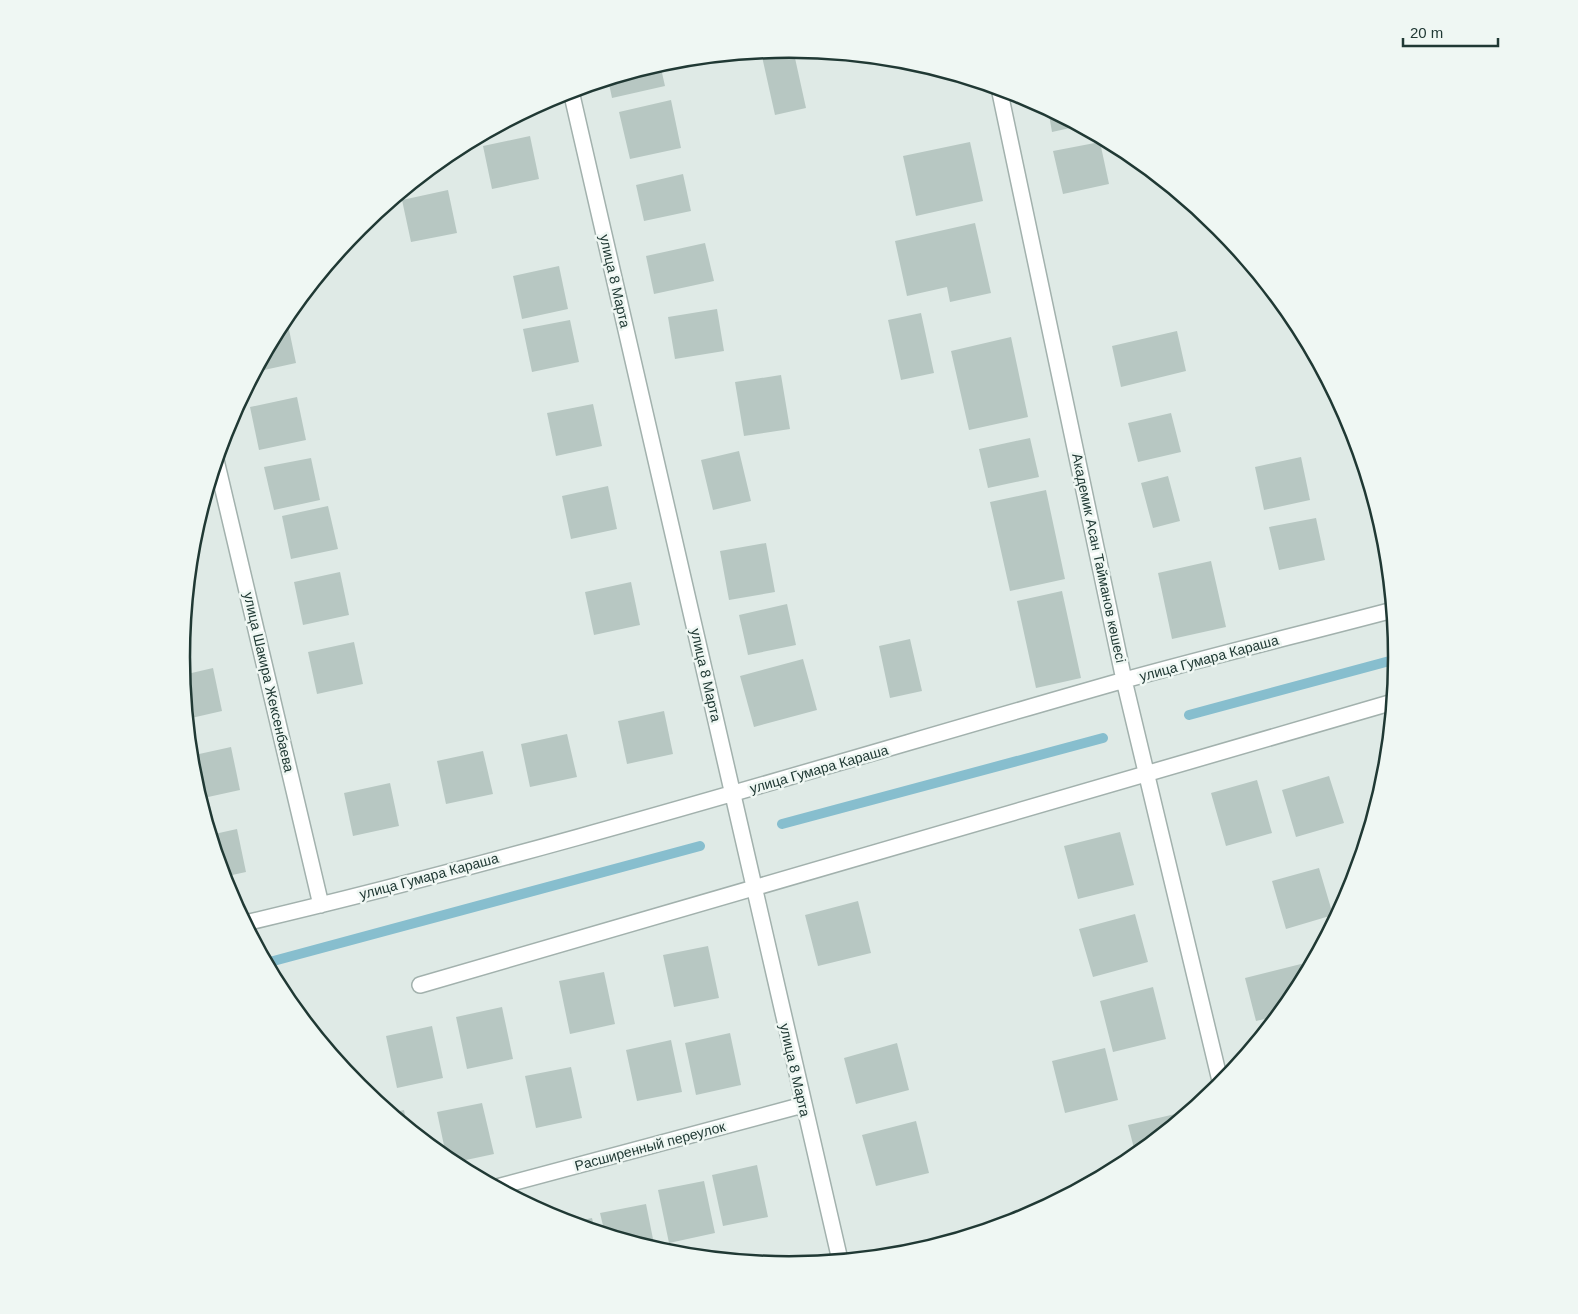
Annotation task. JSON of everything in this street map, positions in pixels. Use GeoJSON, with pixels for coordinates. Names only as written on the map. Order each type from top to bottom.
{"type":"FeatureCollection","features":[{"type":"Feature","properties":{"kind":"street","name":"Академик Асан Тайманов көшесі"},"geometry":{"type":"LineString","coordinates":[[1001,96],[1124,680],[1219,1075]]}},
{"type":"Feature","properties":{"kind":"street","name":"улица 8 Марта"},"geometry":{"type":"LineString","coordinates":[[573,98],[734,794],[802,1105],[839,1254]]}},
{"type":"Feature","properties":{"kind":"street","name":"улица Шакира Жексенбаева"},"geometry":{"type":"LineString","coordinates":[[219,472],[321,905]]}},
{"type":"Feature","properties":{"kind":"street","name":"улица Гумара Караша"},"geometry":{"type":"LineString","coordinates":[[251,922],[321,905],[734,794],[1124,680],[1386,612]]}},
{"type":"Feature","properties":{"kind":"street"},"geometry":{"type":"LineString","coordinates":[[420,984],[1386,704]]}},
{"type":"Feature","properties":{"kind":"street","name":"Расширенный переулок"},"geometry":{"type":"LineString","coordinates":[[505,1185],[802,1105]]}},
{"type":"Feature","properties":{"kind":"building"},"geometry":{"type":"Polygon","coordinates":[[[795,58],[806,108],[775,115],[762,59],[795,58]]]}},
{"type":"Feature","properties":{"kind":"building"},"geometry":{"type":"Polygon","coordinates":[[[662,71],[665,86],[612,98],[609,85],[662,71]]]}},
{"type":"Feature","properties":{"kind":"building"},"geometry":{"type":"Polygon","coordinates":[[[671,100],[681,148],[630,159],[619,112],[671,100]]]}},
{"type":"Feature","properties":{"kind":"building"},"geometry":{"type":"Polygon","coordinates":[[[1049,117],[1070,128],[1052,132],[1049,117]]]}},
{"type":"Feature","properties":{"kind":"building"},"geometry":{"type":"Polygon","coordinates":[[[530,136],[539,179],[492,189],[483,146],[530,136]]]}},
{"type":"Feature","properties":{"kind":"building"},"geometry":{"type":"Polygon","coordinates":[[[970,142],[983,201],[916,216],[903,156],[970,142]]]}},
{"type":"Feature","properties":{"kind":"building"},"geometry":{"type":"Polygon","coordinates":[[[1096,143],[1101,145],[1109,184],[1063,194],[1053,151],[1096,143]]]}},
{"type":"Feature","properties":{"kind":"building"},"geometry":{"type":"Polygon","coordinates":[[[683,174],[691,211],[644,221],[636,185],[683,174]]]}},
{"type":"Feature","properties":{"kind":"building"},"geometry":{"type":"Polygon","coordinates":[[[448,190],[457,233],[411,242],[402,200],[448,190]]]}},
{"type":"Feature","properties":{"kind":"building"},"geometry":{"type":"Polygon","coordinates":[[[975,223],[991,293],[950,302],[947,287],[907,296],[895,241],[975,223]]]}},
{"type":"Feature","properties":{"kind":"building"},"geometry":{"type":"Polygon","coordinates":[[[705,243],[714,281],[654,294],[646,256],[705,243]]]}},
{"type":"Feature","properties":{"kind":"building"},"geometry":{"type":"Polygon","coordinates":[[[559,266],[568,309],[522,319],[513,276],[559,266]]]}},
{"type":"Feature","properties":{"kind":"building"},"geometry":{"type":"Polygon","coordinates":[[[717,309],[724,351],[675,359],[668,317],[717,309]]]}},
{"type":"Feature","properties":{"kind":"building"},"geometry":{"type":"Polygon","coordinates":[[[921,313],[934,373],[901,380],[888,320],[921,313]]]}},
{"type":"Feature","properties":{"kind":"building"},"geometry":{"type":"Polygon","coordinates":[[[570,320],[579,362],[532,372],[523,329],[570,320]]]}},
{"type":"Feature","properties":{"kind":"building"},"geometry":{"type":"Polygon","coordinates":[[[289,328],[296,363],[263,370],[289,328]]]}},
{"type":"Feature","properties":{"kind":"building"},"geometry":{"type":"Polygon","coordinates":[[[1177,331],[1186,371],[1121,387],[1112,346],[1177,331]]]}},
{"type":"Feature","properties":{"kind":"building"},"geometry":{"type":"Polygon","coordinates":[[[1011,337],[1028,417],[969,430],[951,351],[1011,337]]]}},
{"type":"Feature","properties":{"kind":"building"},"geometry":{"type":"Polygon","coordinates":[[[781,375],[790,429],[744,436],[735,382],[781,375]]]}},
{"type":"Feature","properties":{"kind":"building"},"geometry":{"type":"Polygon","coordinates":[[[297,397],[306,440],[259,450],[250,407],[297,397]]]}},
{"type":"Feature","properties":{"kind":"building"},"geometry":{"type":"Polygon","coordinates":[[[593,404],[602,446],[556,456],[547,413],[593,404]]]}},
{"type":"Feature","properties":{"kind":"building"},"geometry":{"type":"Polygon","coordinates":[[[1171,413],[1181,452],[1138,462],[1128,423],[1171,413]]]}},
{"type":"Feature","properties":{"kind":"building"},"geometry":{"type":"Polygon","coordinates":[[[1030,438],[1039,477],[988,488],[979,449],[1030,438]]]}},
{"type":"Feature","properties":{"kind":"building"},"geometry":{"type":"Polygon","coordinates":[[[739,451],[751,501],[713,510],[701,460],[739,451]]]}},
{"type":"Feature","properties":{"kind":"building"},"geometry":{"type":"Polygon","coordinates":[[[1301,457],[1310,500],[1264,510],[1255,467],[1301,457]]]}},
{"type":"Feature","properties":{"kind":"building"},"geometry":{"type":"Polygon","coordinates":[[[311,458],[320,500],[274,510],[264,467],[311,458]]]}},
{"type":"Feature","properties":{"kind":"building"},"geometry":{"type":"Polygon","coordinates":[[[1168,476],[1180,521],[1153,528],[1141,483],[1168,476]]]}},
{"type":"Feature","properties":{"kind":"building"},"geometry":{"type":"Polygon","coordinates":[[[608,486],[617,529],[571,539],[562,496],[608,486]]]}},
{"type":"Feature","properties":{"kind":"building"},"geometry":{"type":"Polygon","coordinates":[[[1046,490],[1065,579],[1010,591],[990,502],[1046,490]]]}},
{"type":"Feature","properties":{"kind":"building"},"geometry":{"type":"Polygon","coordinates":[[[328,506],[338,549],[291,559],[282,516],[328,506]]]}},
{"type":"Feature","properties":{"kind":"building"},"geometry":{"type":"Polygon","coordinates":[[[1316,518],[1325,560],[1279,570],[1269,527],[1316,518]]]}},
{"type":"Feature","properties":{"kind":"building"},"geometry":{"type":"Polygon","coordinates":[[[766,543],[775,592],[729,600],[720,551],[766,543]]]}},
{"type":"Feature","properties":{"kind":"building"},"geometry":{"type":"Polygon","coordinates":[[[1211,561],[1226,627],[1172,639],[1158,573],[1211,561]]]}},
{"type":"Feature","properties":{"kind":"building"},"geometry":{"type":"Polygon","coordinates":[[[340,572],[349,615],[303,625],[294,582],[340,572]]]}},
{"type":"Feature","properties":{"kind":"building"},"geometry":{"type":"Polygon","coordinates":[[[631,582],[640,625],[594,635],[585,592],[631,582]]]}},
{"type":"Feature","properties":{"kind":"building"},"geometry":{"type":"Polygon","coordinates":[[[1062,591],[1081,678],[1036,688],[1017,601],[1062,591]]]}},
{"type":"Feature","properties":{"kind":"building"},"geometry":{"type":"Polygon","coordinates":[[[787,604],[796,645],[748,655],[739,615],[787,604]]]}},
{"type":"Feature","properties":{"kind":"building"},"geometry":{"type":"Polygon","coordinates":[[[910,639],[922,691],[890,698],[879,646],[910,639]]]}},
{"type":"Feature","properties":{"kind":"building"},"geometry":{"type":"Polygon","coordinates":[[[354,642],[363,684],[317,694],[308,652],[354,642]]]}},
{"type":"Feature","properties":{"kind":"building"},"geometry":{"type":"Polygon","coordinates":[[[803,659],[817,710],[754,727],[740,676],[803,659]]]}},
{"type":"Feature","properties":{"kind":"building"},"geometry":{"type":"Polygon","coordinates":[[[213,668],[222,711],[193,718],[190,673],[213,668]]]}},
{"type":"Feature","properties":{"kind":"building"},"geometry":{"type":"Polygon","coordinates":[[[664,711],[673,754],[627,764],[618,721],[664,711]]]}},
{"type":"Feature","properties":{"kind":"building"},"geometry":{"type":"Polygon","coordinates":[[[567,734],[577,777],[530,787],[521,744],[567,734]]]}},
{"type":"Feature","properties":{"kind":"building"},"geometry":{"type":"Polygon","coordinates":[[[231,747],[240,790],[207,797],[198,754],[231,747]]]}},
{"type":"Feature","properties":{"kind":"building"},"geometry":{"type":"Polygon","coordinates":[[[483,751],[493,794],[446,804],[437,761],[483,751]]]}},
{"type":"Feature","properties":{"kind":"building"},"geometry":{"type":"Polygon","coordinates":[[[1329,776],[1344,823],[1296,837],[1282,790],[1329,776]]]}},
{"type":"Feature","properties":{"kind":"building"},"geometry":{"type":"Polygon","coordinates":[[[1257,780],[1272,833],[1226,846],[1211,793],[1257,780]]]}},
{"type":"Feature","properties":{"kind":"building"},"geometry":{"type":"Polygon","coordinates":[[[390,783],[399,826],[353,836],[344,793],[390,783]]]}},
{"type":"Feature","properties":{"kind":"building"},"geometry":{"type":"Polygon","coordinates":[[[237,829],[246,872],[231,875],[216,834],[237,829]]]}},
{"type":"Feature","properties":{"kind":"building"},"geometry":{"type":"Polygon","coordinates":[[[1120,832],[1134,885],[1078,899],[1064,846],[1120,832]]]}},
{"type":"Feature","properties":{"kind":"building"},"geometry":{"type":"Polygon","coordinates":[[[1319,868],[1332,911],[1330,916],[1286,929],[1272,881],[1319,868]]]}},
{"type":"Feature","properties":{"kind":"building"},"geometry":{"type":"Polygon","coordinates":[[[858,901],[871,953],[818,966],[805,915],[858,901]]]}},
{"type":"Feature","properties":{"kind":"building"},"geometry":{"type":"Polygon","coordinates":[[[1135,914],[1148,962],[1093,977],[1079,929],[1135,914]]]}},
{"type":"Feature","properties":{"kind":"building"},"geometry":{"type":"Polygon","coordinates":[[[708,946],[719,998],[674,1007],[663,955],[708,946]]]}},
{"type":"Feature","properties":{"kind":"building"},"geometry":{"type":"Polygon","coordinates":[[[1304,963],[1267,1018],[1256,1021],[1245,978],[1304,963]]]}},
{"type":"Feature","properties":{"kind":"building"},"geometry":{"type":"Polygon","coordinates":[[[604,972],[615,1024],[570,1034],[559,981],[604,972]]]}},
{"type":"Feature","properties":{"kind":"building"},"geometry":{"type":"Polygon","coordinates":[[[1153,987],[1166,1039],[1113,1052],[1100,1001],[1153,987]]]}},
{"type":"Feature","properties":{"kind":"building"},"geometry":{"type":"Polygon","coordinates":[[[502,1007],[513,1059],[467,1069],[456,1017],[502,1007]]]}},
{"type":"Feature","properties":{"kind":"building"},"geometry":{"type":"Polygon","coordinates":[[[432,1026],[443,1078],[397,1088],[386,1036],[432,1026]]]}},
{"type":"Feature","properties":{"kind":"building"},"geometry":{"type":"Polygon","coordinates":[[[730,1033],[741,1085],[696,1095],[685,1043],[730,1033]]]}},
{"type":"Feature","properties":{"kind":"building"},"geometry":{"type":"Polygon","coordinates":[[[671,1040],[682,1092],[637,1101],[626,1050],[671,1040]]]}},
{"type":"Feature","properties":{"kind":"building"},"geometry":{"type":"Polygon","coordinates":[[[897,1043],[909,1090],[856,1104],[844,1058],[897,1043]]]}},
{"type":"Feature","properties":{"kind":"building"},"geometry":{"type":"Polygon","coordinates":[[[1105,1048],[1118,1100],[1065,1113],[1052,1061],[1105,1048]]]}},
{"type":"Feature","properties":{"kind":"building"},"geometry":{"type":"Polygon","coordinates":[[[571,1067],[582,1118],[536,1128],[525,1076],[571,1067]]]}},
{"type":"Feature","properties":{"kind":"building"},"geometry":{"type":"Polygon","coordinates":[[[482,1103],[494,1154],[464,1160],[444,1147],[437,1112],[482,1103]]]}},
{"type":"Feature","properties":{"kind":"building"},"geometry":{"type":"Polygon","coordinates":[[[404,1110],[405,1117],[398,1111],[404,1110]]]}},
{"type":"Feature","properties":{"kind":"building"},"geometry":{"type":"Polygon","coordinates":[[[1177,1114],[1134,1147],[1128,1125],[1177,1114]]]}},
{"type":"Feature","properties":{"kind":"building"},"geometry":{"type":"Polygon","coordinates":[[[916,1121],[929,1173],[876,1186],[862,1135],[916,1121]]]}},
{"type":"Feature","properties":{"kind":"building"},"geometry":{"type":"Polygon","coordinates":[[[757,1165],[768,1217],[723,1226],[712,1175],[757,1165]]]}},
{"type":"Feature","properties":{"kind":"building"},"geometry":{"type":"Polygon","coordinates":[[[704,1181],[715,1233],[669,1243],[658,1190],[704,1181]]]}},
{"type":"Feature","properties":{"kind":"building"},"geometry":{"type":"Polygon","coordinates":[[[646,1204],[653,1241],[603,1227],[600,1213],[646,1204]]]}},
{"type":"Feature","properties":{"kind":"building"},"geometry":{"type":"Polygon","coordinates":[[[592,1218],[593,1224],[583,1220],[592,1218]]]}},
{"type":"Feature","properties":{"kind":"waterway"},"geometry":{"type":"LineString","coordinates":[[1189,715],[1389,661]]}},
{"type":"Feature","properties":{"kind":"waterway"},"geometry":{"type":"LineString","coordinates":[[782,824],[1103,738]]}},
{"type":"Feature","properties":{"kind":"waterway"},"geometry":{"type":"LineString","coordinates":[[273,961],[700,846]]}}]}
